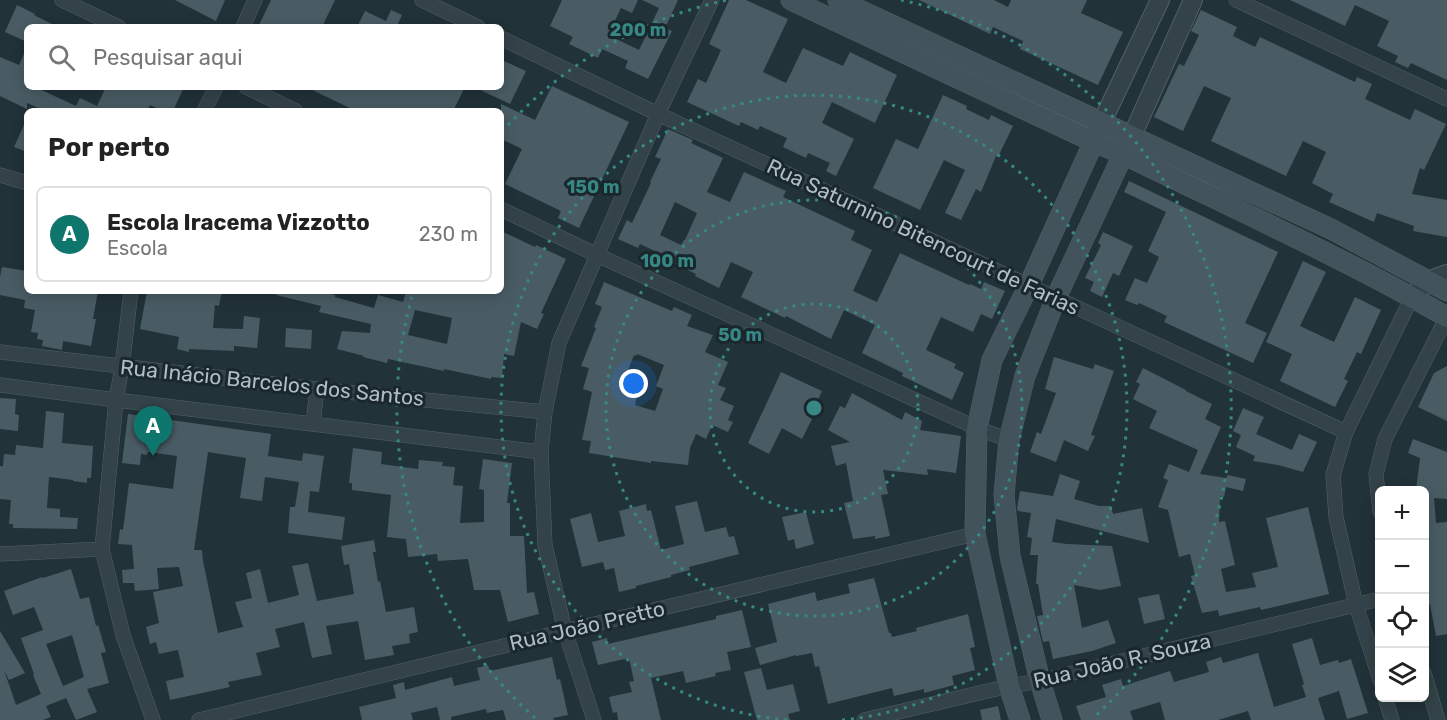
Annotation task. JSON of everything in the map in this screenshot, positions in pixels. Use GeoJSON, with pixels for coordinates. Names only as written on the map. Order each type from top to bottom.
{"type":"FeatureCollection","features":[{"type":"Feature","properties":{"kind":"main road"},"geometry":{"type":"LineString","coordinates":[[791,0],[1123,154],[1314,247],[1447,317]]}},
{"type":"Feature","properties":{"kind":"main road"},"geometry":{"type":"LineString","coordinates":[[838,0],[1331,229],[1447,291]]}},
{"type":"Feature","properties":{"kind":"main road"},"geometry":{"type":"LineString","coordinates":[[1020,720],[1009,686],[975,534],[977,428],[992,360],[1029,285],[1102,122]]}},
{"type":"Feature","properties":{"kind":"main road"},"geometry":{"type":"LineString","coordinates":[[1052,720],[1040,681],[1010,556],[1004,495],[1009,440],[1024,376],[1056,298],[1132,136]]}},
{"type":"Feature","properties":{"kind":"street"},"geometry":{"type":"LineString","coordinates":[[62,0],[113,24]]}},
{"type":"Feature","properties":{"kind":"street"},"geometry":{"type":"LineString","coordinates":[[244,24],[255,0]]}},
{"type":"Feature","properties":{"kind":"street"},"geometry":{"type":"LineString","coordinates":[[422,0],[472,24]]}},
{"type":"Feature","properties":{"kind":"street"},"geometry":{"type":"LineString","coordinates":[[594,720],[565,631],[545,545],[541,452],[545,412],[559,343],[658,114],[712,0]]}},
{"type":"Feature","properties":{"kind":"street"},"geometry":{"type":"LineString","coordinates":[[1102,122],[1160,0]]}},
{"type":"Feature","properties":{"kind":"street"},"geometry":{"type":"LineString","coordinates":[[1132,136],[1193,0]]}},
{"type":"Feature","properties":{"kind":"street"},"geometry":{"type":"LineString","coordinates":[[1236,0],[1447,99]]}},
{"type":"Feature","properties":{"kind":"street","name":"Rua Saturnino Bitencourt de Farias"},"geometry":{"type":"LineString","coordinates":[[504,39],[658,114],[1346,432]]}},
{"type":"Feature","properties":{"kind":"street"},"geometry":{"type":"LineString","coordinates":[[206,108],[214,90]]}},
{"type":"Feature","properties":{"kind":"street"},"geometry":{"type":"LineString","coordinates":[[252,90],[290,108]]}},
{"type":"Feature","properties":{"kind":"street"},"geometry":{"type":"LineString","coordinates":[[0,175],[24,182]]}},
{"type":"Feature","properties":{"kind":"street"},"geometry":{"type":"LineString","coordinates":[[504,210],[977,428],[1009,440]]}},
{"type":"Feature","properties":{"kind":"street"},"geometry":{"type":"LineString","coordinates":[[1375,664],[1356,605],[1336,517],[1333,475],[1346,432],[1412,297],[1428,281],[1447,274]]}},
{"type":"Feature","properties":{"kind":"street"},"geometry":{"type":"LineString","coordinates":[[131,294],[116,400],[102,549],[123,635],[153,720]]}},
{"type":"Feature","properties":{"kind":"street"},"geometry":{"type":"LineString","coordinates":[[1377,486],[1376,474],[1385,439],[1447,317]]}},
{"type":"Feature","properties":{"kind":"street","name":"Rua Inácio Barcelos dos Santos"},"geometry":{"type":"LineString","coordinates":[[0,352],[317,389],[545,412]]}},
{"type":"Feature","properties":{"kind":"street","name":"Rua Inácio Barcelos dos Santos"},"geometry":{"type":"LineString","coordinates":[[0,385],[541,452]]}},
{"type":"Feature","properties":{"kind":"street"},"geometry":{"type":"LineString","coordinates":[[314,424],[317,389]]}},
{"type":"Feature","properties":{"kind":"street","name":"Rua João Pretto"},"geometry":{"type":"LineString","coordinates":[[199,720],[975,534]]}},
{"type":"Feature","properties":{"kind":"street"},"geometry":{"type":"LineString","coordinates":[[0,554],[102,549]]}},
{"type":"Feature","properties":{"kind":"street","name":"Rua João R. Souza"},"geometry":{"type":"LineString","coordinates":[[864,720],[1009,686],[1040,681],[1375,600]]}},
{"type":"Feature","properties":{"kind":"street"},"geometry":{"type":"LineString","coordinates":[[1429,687],[1438,720]]}},
{"type":"Feature","properties":{"kind":"street"},"geometry":{"type":"LineString","coordinates":[[1386,702],[1392,720]]}},
{"type":"Feature","properties":{"kind":"building"},"geometry":{"type":"Polygon","coordinates":[[[175,0],[225,0],[216,21],[175,0]]]}},
{"type":"Feature","properties":{"kind":"building"},"geometry":{"type":"Polygon","coordinates":[[[271,0],[335,0],[323,24],[259,24],[271,0]]]}},
{"type":"Feature","properties":{"kind":"building"},"geometry":{"type":"Polygon","coordinates":[[[562,0],[638,0],[632,13],[621,8],[608,35],[639,50],[659,8],[642,0],[678,0],[665,28],[672,31],[648,79],[625,68],[628,61],[602,49],[598,58],[569,44],[573,37],[550,26],[562,0]]]}},
{"type":"Feature","properties":{"kind":"building"},"geometry":{"type":"Polygon","coordinates":[[[729,0],[746,0],[788,19],[763,72],[786,83],[803,48],[843,66],[850,52],[897,75],[875,123],[832,102],[822,123],[854,139],[836,176],[826,171],[830,163],[808,153],[806,158],[783,147],[787,138],[760,126],[758,130],[741,122],[739,126],[687,102],[698,79],[706,83],[721,50],[709,44],[729,0]]]}},
{"type":"Feature","properties":{"kind":"building"},"geometry":{"type":"Polygon","coordinates":[[[919,0],[994,0],[1008,7],[1011,0],[1087,0],[1081,13],[1123,32],[1098,85],[1020,49],[1023,41],[993,27],[990,34],[919,0]]]}},
{"type":"Feature","properties":{"kind":"building"},"geometry":{"type":"Polygon","coordinates":[[[1290,0],[1447,0],[1447,80],[1411,63],[1408,68],[1395,62],[1398,56],[1377,46],[1389,21],[1355,5],[1345,26],[1290,0]]]}},
{"type":"Feature","properties":{"kind":"building"},"geometry":{"type":"Polygon","coordinates":[[[17,5],[52,24],[24,24],[24,41],[5,32],[17,5]]]}},
{"type":"Feature","properties":{"kind":"building"},"geometry":{"type":"Polygon","coordinates":[[[391,10],[402,15],[398,24],[358,24],[365,11],[386,21],[391,10]]]}},
{"type":"Feature","properties":{"kind":"building"},"geometry":{"type":"Polygon","coordinates":[[[1201,10],[1237,27],[1233,36],[1255,47],[1260,37],[1355,82],[1357,77],[1372,84],[1365,99],[1410,120],[1415,109],[1446,124],[1424,170],[1420,168],[1412,194],[1447,200],[1447,237],[1413,231],[1414,226],[1377,213],[1374,222],[1329,202],[1333,194],[1312,183],[1326,152],[1303,141],[1286,176],[1211,141],[1231,98],[1204,86],[1183,131],[1154,117],[1179,64],[1184,66],[1199,35],[1191,31],[1201,10]]]}},
{"type":"Feature","properties":{"kind":"building"},"geometry":{"type":"Polygon","coordinates":[[[24,54],[24,90],[41,90],[76,106],[80,98],[97,106],[105,90],[183,90],[174,108],[156,108],[150,105],[148,108],[38,108],[27,103],[27,108],[25,108],[0,96],[0,57],[19,65],[24,54]]]}},
{"type":"Feature","properties":{"kind":"building"},"geometry":{"type":"Polygon","coordinates":[[[504,61],[526,71],[510,104],[480,90],[504,90],[504,61]]]}},
{"type":"Feature","properties":{"kind":"building"},"geometry":{"type":"Polygon","coordinates":[[[552,86],[629,122],[579,228],[558,218],[561,211],[505,184],[522,149],[504,140],[504,108],[501,108],[501,104],[535,120],[552,86]]]}},
{"type":"Feature","properties":{"kind":"building"},"geometry":{"type":"Polygon","coordinates":[[[312,90],[464,90],[454,108],[350,108],[312,90]]]}},
{"type":"Feature","properties":{"kind":"building"},"geometry":{"type":"Polygon","coordinates":[[[943,95],[989,120],[991,115],[1013,126],[998,157],[996,156],[981,192],[976,189],[961,220],[945,213],[965,170],[944,160],[920,210],[873,188],[896,139],[918,149],[943,95]]]}},
{"type":"Feature","properties":{"kind":"building"},"geometry":{"type":"Polygon","coordinates":[[[24,125],[24,151],[14,147],[24,125]]]}},
{"type":"Feature","properties":{"kind":"building"},"geometry":{"type":"Polygon","coordinates":[[[668,129],[693,140],[691,143],[723,158],[707,192],[730,202],[744,172],[786,191],[783,197],[855,231],[851,240],[872,250],[853,291],[877,302],[900,253],[969,285],[981,289],[984,282],[1005,291],[992,319],[981,314],[973,332],[941,317],[926,350],[956,364],[954,368],[964,373],[952,400],[902,376],[903,373],[862,353],[875,325],[844,310],[831,339],[786,316],[785,318],[741,297],[753,272],[731,262],[719,288],[673,263],[674,260],[640,244],[638,248],[618,239],[627,220],[632,223],[651,183],[661,159],[655,157],[668,129]],[[675,202],[660,235],[681,245],[697,213],[675,202]]]}},
{"type":"Feature","properties":{"kind":"building"},"geometry":{"type":"Polygon","coordinates":[[[1129,181],[1278,252],[1245,323],[1267,333],[1253,363],[1164,322],[1167,316],[1139,303],[1137,305],[1125,300],[1135,278],[1147,283],[1159,257],[1148,251],[1166,212],[1124,192],[1129,181]]]}},
{"type":"Feature","properties":{"kind":"building"},"geometry":{"type":"Polygon","coordinates":[[[504,232],[566,259],[541,313],[544,314],[537,329],[521,322],[514,356],[504,354],[502,378],[491,377],[491,379],[388,359],[387,363],[337,349],[342,331],[370,333],[371,324],[319,312],[321,306],[276,295],[330,294],[374,308],[378,295],[403,302],[405,294],[504,294],[504,232]],[[415,310],[408,335],[447,344],[452,318],[415,310]]]}},
{"type":"Feature","properties":{"kind":"building"},"geometry":{"type":"Polygon","coordinates":[[[1103,232],[1133,246],[1119,276],[1113,273],[1102,297],[1090,291],[1094,282],[1085,278],[1101,245],[1098,243],[1103,232]]]}},
{"type":"Feature","properties":{"kind":"building"},"geometry":{"type":"Polygon","coordinates":[[[1303,261],[1326,272],[1300,326],[1334,342],[1355,297],[1381,310],[1361,354],[1357,352],[1344,379],[1348,381],[1335,407],[1280,381],[1292,354],[1266,342],[1303,261]]]}},
{"type":"Feature","properties":{"kind":"building"},"geometry":{"type":"Polygon","coordinates":[[[2,267],[24,271],[24,294],[97,294],[91,346],[63,341],[62,350],[42,346],[43,340],[37,339],[38,333],[31,332],[35,310],[24,308],[25,300],[0,295],[2,267]]]}},
{"type":"Feature","properties":{"kind":"building"},"geometry":{"type":"Polygon","coordinates":[[[604,282],[672,311],[674,307],[692,315],[687,326],[713,335],[705,352],[728,362],[718,385],[726,388],[720,400],[734,406],[728,420],[733,422],[728,432],[712,425],[706,439],[696,434],[690,448],[688,465],[651,461],[651,463],[589,453],[591,441],[582,440],[592,392],[583,389],[589,368],[581,366],[602,307],[595,304],[604,282]],[[637,354],[634,355],[622,386],[638,390],[635,405],[655,411],[663,389],[656,386],[664,365],[637,354]]]}},
{"type":"Feature","properties":{"kind":"building"},"geometry":{"type":"Polygon","coordinates":[[[146,294],[221,294],[219,306],[215,305],[213,328],[243,329],[244,316],[260,318],[257,348],[234,346],[234,351],[189,349],[189,352],[177,349],[179,337],[140,329],[146,294]]]}},
{"type":"Feature","properties":{"kind":"building"},"geometry":{"type":"Polygon","coordinates":[[[286,328],[312,330],[311,349],[285,347],[286,328]]]}},
{"type":"Feature","properties":{"kind":"building"},"geometry":{"type":"Polygon","coordinates":[[[1054,357],[1093,369],[1095,364],[1114,371],[1091,435],[1095,436],[1088,451],[1064,440],[1056,462],[1030,452],[1037,432],[1041,434],[1056,393],[1045,389],[1054,357]]]}},
{"type":"Feature","properties":{"kind":"building"},"geometry":{"type":"Polygon","coordinates":[[[1447,366],[1447,421],[1418,407],[1434,373],[1447,366]]]}},
{"type":"Feature","properties":{"kind":"building"},"geometry":{"type":"Polygon","coordinates":[[[1143,368],[1212,404],[1205,419],[1221,427],[1200,474],[1226,478],[1228,475],[1246,479],[1243,491],[1226,487],[1224,497],[1220,496],[1219,522],[1225,521],[1235,565],[1221,569],[1226,592],[1256,587],[1252,573],[1278,567],[1266,518],[1308,507],[1329,594],[1261,610],[1260,607],[1219,616],[1218,610],[1202,613],[1191,576],[1195,575],[1190,554],[1179,557],[1168,510],[1158,507],[1168,480],[1163,478],[1169,464],[1189,472],[1198,450],[1149,428],[1157,411],[1133,399],[1140,384],[1136,382],[1143,368]]]}},
{"type":"Feature","properties":{"kind":"building"},"geometry":{"type":"Polygon","coordinates":[[[781,372],[822,391],[802,439],[782,428],[769,454],[748,443],[781,372]]]}},
{"type":"Feature","properties":{"kind":"building"},"geometry":{"type":"Polygon","coordinates":[[[852,393],[902,420],[905,412],[922,421],[920,430],[961,436],[956,473],[927,469],[928,475],[883,470],[888,494],[881,495],[890,536],[853,539],[844,503],[853,501],[846,463],[836,466],[831,446],[850,442],[828,430],[840,406],[845,408],[852,393]]]}},
{"type":"Feature","properties":{"kind":"building"},"geometry":{"type":"Polygon","coordinates":[[[0,398],[16,399],[15,414],[19,415],[18,431],[0,429],[0,398]]]}},
{"type":"Feature","properties":{"kind":"building"},"geometry":{"type":"Polygon","coordinates":[[[1243,408],[1264,417],[1256,434],[1292,450],[1299,434],[1317,442],[1303,472],[1253,461],[1255,456],[1236,447],[1241,435],[1233,431],[1243,408]]]}},
{"type":"Feature","properties":{"kind":"building"},"geometry":{"type":"Polygon","coordinates":[[[46,411],[64,413],[62,443],[93,446],[91,478],[87,478],[87,483],[49,477],[47,508],[60,509],[60,517],[78,518],[77,529],[13,528],[13,524],[9,524],[11,500],[0,499],[0,466],[3,466],[4,454],[15,455],[16,445],[43,448],[46,411]]]}},
{"type":"Feature","properties":{"kind":"building"},"geometry":{"type":"Polygon","coordinates":[[[128,414],[271,434],[268,456],[302,461],[303,453],[324,456],[319,492],[310,491],[308,512],[345,517],[342,540],[288,533],[290,507],[295,507],[299,482],[265,477],[262,501],[240,498],[246,458],[208,452],[194,550],[202,550],[218,633],[243,627],[235,602],[252,598],[246,573],[260,569],[268,603],[299,595],[292,566],[308,563],[317,601],[354,594],[349,564],[344,565],[341,546],[374,540],[376,552],[373,552],[378,582],[380,581],[386,612],[414,607],[418,632],[409,634],[410,643],[392,646],[394,655],[365,660],[358,621],[326,626],[332,654],[312,658],[304,622],[275,629],[280,647],[256,653],[262,675],[228,682],[230,687],[170,700],[166,681],[184,677],[178,650],[159,654],[156,642],[150,644],[146,627],[159,623],[153,592],[183,586],[179,567],[157,568],[159,589],[135,591],[134,583],[123,583],[122,570],[134,569],[132,545],[118,544],[120,529],[123,530],[129,483],[173,489],[177,456],[148,452],[147,455],[141,454],[140,465],[122,463],[128,414]]]}},
{"type":"Feature","properties":{"kind":"building"},"geometry":{"type":"Polygon","coordinates":[[[1413,439],[1447,452],[1447,499],[1434,498],[1436,523],[1447,522],[1447,634],[1436,636],[1429,604],[1429,486],[1416,486],[1420,458],[1408,453],[1413,439]]]}},
{"type":"Feature","properties":{"kind":"building"},"geometry":{"type":"Polygon","coordinates":[[[353,448],[382,452],[381,464],[418,469],[419,460],[443,462],[442,466],[455,467],[453,485],[463,486],[460,523],[484,522],[484,490],[479,489],[483,459],[512,463],[507,503],[510,503],[510,536],[524,536],[527,593],[534,592],[539,614],[508,622],[500,590],[474,590],[468,559],[438,561],[437,554],[408,557],[406,539],[387,537],[391,495],[352,490],[352,483],[349,483],[353,448]]]}},
{"type":"Feature","properties":{"kind":"building"},"geometry":{"type":"Polygon","coordinates":[[[1060,474],[1080,481],[1074,499],[1099,506],[1111,506],[1113,514],[1142,508],[1149,543],[1056,519],[1052,542],[1112,546],[1121,586],[1100,590],[1074,585],[1082,628],[1108,620],[1116,643],[1092,651],[1053,659],[1049,641],[1043,642],[1037,616],[1043,615],[1038,584],[1036,584],[1038,555],[1030,555],[1032,538],[1027,537],[1031,513],[1017,509],[1020,491],[1053,496],[1060,474]]]}},
{"type":"Feature","properties":{"kind":"building"},"geometry":{"type":"Polygon","coordinates":[[[697,501],[705,532],[726,527],[729,537],[734,536],[739,554],[689,567],[690,570],[671,575],[671,577],[619,592],[614,568],[605,570],[603,562],[582,567],[570,519],[591,513],[598,542],[625,536],[619,511],[646,504],[647,511],[651,510],[661,550],[684,544],[675,506],[697,501]]]}},
{"type":"Feature","properties":{"kind":"building"},"geometry":{"type":"Polygon","coordinates":[[[806,512],[814,544],[796,549],[794,539],[788,541],[782,517],[806,512]]]}},
{"type":"Feature","properties":{"kind":"building"},"geometry":{"type":"Polygon","coordinates":[[[71,569],[80,599],[89,597],[96,626],[98,625],[106,652],[101,653],[109,683],[87,689],[97,712],[76,720],[66,698],[46,706],[51,717],[43,720],[0,720],[0,631],[25,673],[9,680],[4,670],[16,705],[41,694],[21,638],[43,630],[34,607],[13,615],[4,591],[71,569]],[[72,635],[46,644],[63,686],[84,677],[72,635]]]}},
{"type":"Feature","properties":{"kind":"building"},"geometry":{"type":"Polygon","coordinates":[[[874,578],[892,637],[968,614],[975,647],[970,648],[975,670],[952,676],[954,685],[924,693],[924,689],[894,696],[892,688],[828,704],[819,666],[815,667],[812,653],[760,665],[755,648],[777,642],[768,604],[815,592],[817,601],[850,593],[848,584],[874,578]]]}},
{"type":"Feature","properties":{"kind":"building"},"geometry":{"type":"Polygon","coordinates":[[[1159,594],[1165,619],[1144,624],[1138,598],[1159,594]]]}},
{"type":"Feature","properties":{"kind":"building"},"geometry":{"type":"Polygon","coordinates":[[[742,610],[751,647],[727,652],[731,670],[686,683],[683,671],[651,678],[661,720],[618,720],[617,712],[613,713],[609,697],[632,692],[629,682],[634,681],[629,658],[598,665],[592,642],[607,638],[608,644],[716,619],[716,616],[742,610]]]}},
{"type":"Feature","properties":{"kind":"building"},"geometry":{"type":"Polygon","coordinates":[[[1312,638],[1320,665],[1351,659],[1368,713],[1347,719],[1339,691],[1318,698],[1325,720],[1251,720],[1248,711],[1218,720],[1165,720],[1160,702],[1130,711],[1133,720],[1081,720],[1076,706],[1106,697],[1102,685],[1121,679],[1123,686],[1170,671],[1174,682],[1209,672],[1206,662],[1221,657],[1223,663],[1258,653],[1274,707],[1306,697],[1292,644],[1312,638]]]}},
{"type":"Feature","properties":{"kind":"building"},"geometry":{"type":"Polygon","coordinates":[[[552,657],[557,680],[560,679],[568,715],[553,718],[554,720],[506,720],[503,710],[487,713],[486,709],[451,717],[451,720],[440,720],[437,707],[411,713],[413,720],[362,720],[359,707],[396,698],[393,685],[404,682],[405,690],[452,677],[454,686],[480,680],[477,668],[488,665],[490,671],[552,657]]]}},
{"type":"Feature","properties":{"kind":"building"},"geometry":{"type":"Polygon","coordinates":[[[761,668],[767,690],[793,684],[800,711],[788,714],[790,720],[757,720],[744,672],[761,668]]]}},
{"type":"Feature","properties":{"kind":"building"},"geometry":{"type":"Polygon","coordinates":[[[998,706],[1001,720],[982,720],[980,710],[998,706]]]}},
{"type":"Feature","properties":{"kind":"place","name":"Escola Iracema Vizzotto"},"geometry":{"type":"Point","coordinates":[153,456]}}]}
